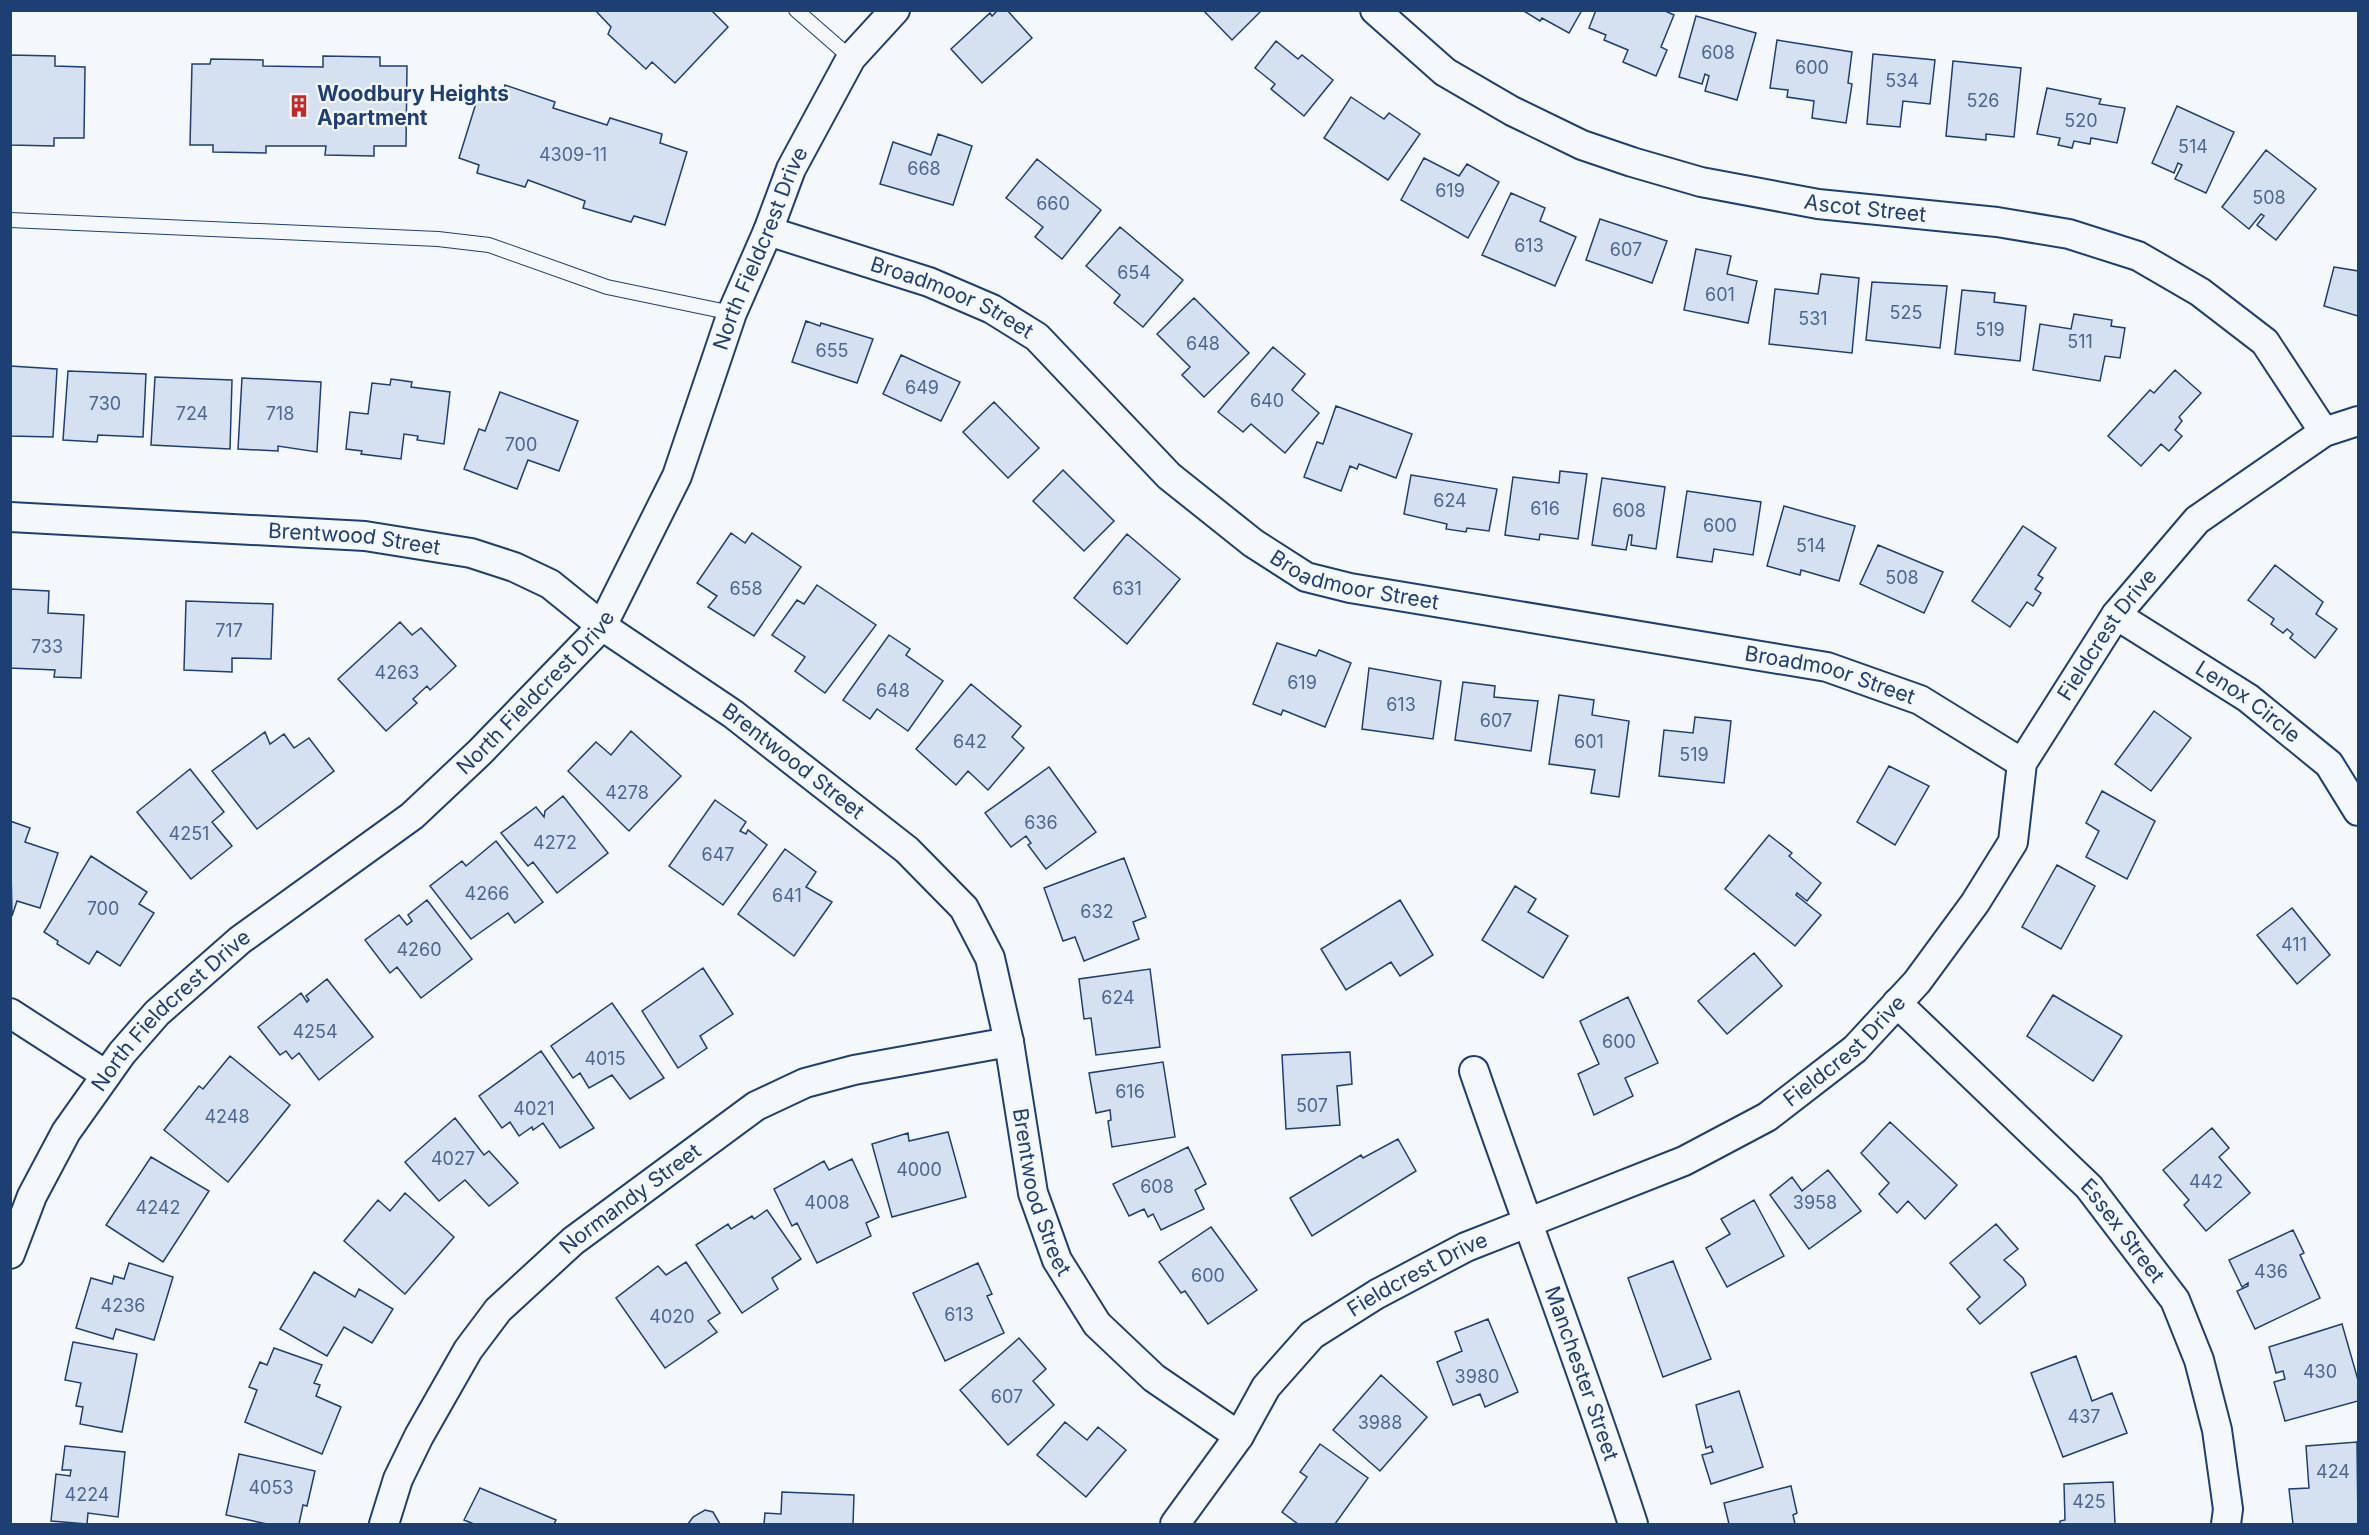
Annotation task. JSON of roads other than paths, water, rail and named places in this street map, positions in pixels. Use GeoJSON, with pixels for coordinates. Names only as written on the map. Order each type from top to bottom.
{"type":"FeatureCollection","features":[{"type":"Feature","properties":{"kind":"street","name":"North Fieldcrest Drive"},"geometry":{"type":"LineString","coordinates":[[10,1254],[32,1196],[49,1162],[106,1076],[157,1013],[196,977],[302,893],[412,816],[480,752],[602,626],[677,476],[732,313],[768,231],[791,169],[851,58],[895,10]]}},
{"type":"Feature","properties":{"kind":"street","name":"Ascot Street"},"geometry":{"type":"LineString","coordinates":[[1375,10],[1445,72],[1512,111],[1582,145],[1632,162],[1701,182],[1818,204],[1997,222],[2069,234],[2138,256],[2200,292],[2265,342],[2324,432]]}},
{"type":"Feature","properties":{"kind":"street","name":"Broadmoor Street"},"geometry":{"type":"LineString","coordinates":[[768,231],[929,282],[992,309],[1037,337],[1169,476],[1253,543],[1306,577],[1373,592],[1827,667],[1920,700],[2022,763]]}},
{"type":"Feature","properties":{"kind":"street","name":"Fieldcrest Drive"},"geometry":{"type":"LineString","coordinates":[[1175,1524],[1239,1436],[1266,1387],[1312,1335],[1377,1294],[1466,1247],[1684,1161],[1767,1116],[1855,1049],[1917,982],[1975,903],[2013,842],[2022,763],[2116,615],[2197,520],[2324,432],[2358,421]]}},
{"type":"Feature","properties":{"kind":"street","name":"Brentwood Street"},"geometry":{"type":"LineString","coordinates":[[10,517],[365,536],[471,553],[514,567],[550,584],[602,626],[733,714],[907,850],[964,908],[990,958],[1009,1042],[1033,1193],[1057,1260],[1097,1324],[1154,1378],[1239,1436]]}},
{"type":"Feature","properties":{"kind":"street","name":"Lenox Circle"},"geometry":{"type":"LineString","coordinates":[[2116,615],[2248,698],[2329,764],[2358,812]]}},
{"type":"Feature","properties":{"kind":"street","name":"Essex Street"},"geometry":{"type":"LineString","coordinates":[[1897,1004],[2089,1187],[2175,1300],[2199,1360],[2217,1430],[2228,1509],[2226,1524]]}},
{"type":"Feature","properties":{"kind":"street"},"geometry":{"type":"LineString","coordinates":[[10,1013],[106,1076]]}},
{"type":"Feature","properties":{"kind":"street","name":"Normandy Street"},"geometry":{"type":"LineString","coordinates":[[384,1524],[398,1479],[419,1436],[468,1350],[498,1310],[573,1241],[756,1106],[805,1083],[854,1070],[1009,1042]]}},
{"type":"Feature","properties":{"kind":"street","name":"Manchester Street"},"geometry":{"type":"LineString","coordinates":[[1474,1071],[1526,1223],[1601,1426],[1633,1524]]}},
{"type":"Feature","properties":{"kind":"lane"},"geometry":{"type":"LineString","coordinates":[[796,10],[851,58]]}},
{"type":"Feature","properties":{"kind":"lane"},"geometry":{"type":"LineString","coordinates":[[10,220],[438,239],[489,245],[607,287],[732,313]]}},
{"type":"Feature","properties":{"kind":"place","name":"Woodbury Heights Apartment"},"geometry":{"type":"Point","coordinates":[299,106]}}]}
